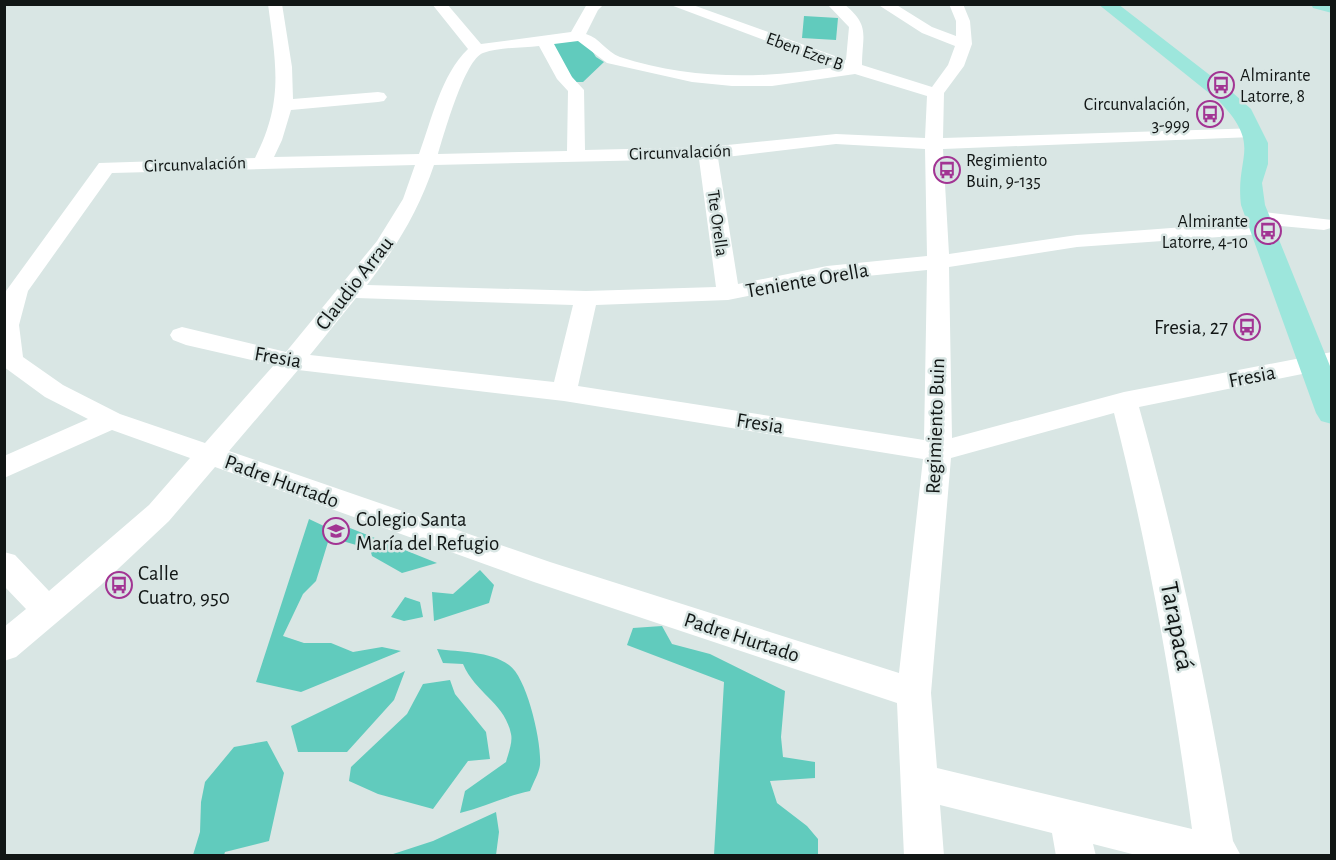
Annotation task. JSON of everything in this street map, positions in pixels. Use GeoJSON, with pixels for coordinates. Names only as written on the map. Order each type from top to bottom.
{"type":"FeatureCollection","features":[{"type":"Feature","properties":{"kind":"main road"},"geometry":{"type":"LineString","coordinates":[[1106,4],[1226,97],[1243,114],[1253,132],[1257,153],[1251,174],[1250,193],[1259,222],[1322,362],[1332,413]]}},
{"type":"Feature","properties":{"kind":"main road"},"geometry":{"type":"LineString","coordinates":[[1319,4],[1332,8]]}},
{"type":"Feature","properties":{"kind":"street"},"geometry":{"type":"LineString","coordinates":[[262,162],[277,134],[285,105],[286,83],[275,4]]}},
{"type":"Feature","properties":{"kind":"street"},"geometry":{"type":"LineString","coordinates":[[577,36],[592,7],[597,4]]}},
{"type":"Feature","properties":{"kind":"street","name":"Eben Ezer B"},"geometry":{"type":"LineString","coordinates":[[675,4],[854,69],[936,93]]}},
{"type":"Feature","properties":{"kind":"street"},"geometry":{"type":"LineString","coordinates":[[437,6],[477,49],[577,36],[591,40],[602,54],[612,60],[704,78],[771,81],[854,69],[853,54],[857,46],[857,28],[851,18],[834,4]]}},
{"type":"Feature","properties":{"kind":"street"},"geometry":{"type":"LineString","coordinates":[[884,4],[927,30],[964,44]]}},
{"type":"Feature","properties":{"kind":"street"},"geometry":{"type":"LineString","coordinates":[[936,93],[956,66],[964,44],[963,21],[956,4]]}},
{"type":"Feature","properties":{"kind":"street"},"geometry":{"type":"LineString","coordinates":[[544,40],[565,79],[576,90],[576,155]]}},
{"type":"Feature","properties":{"kind":"street","name":"Claudio Arrau"},"geometry":{"type":"LineString","coordinates":[[4,647],[159,513],[292,361],[349,291],[401,221],[413,199],[450,91],[467,59],[477,49]]}},
{"type":"Feature","properties":{"kind":"street","name":"Regimiento Buin"},"geometry":{"type":"LineString","coordinates":[[924,855],[914,693],[938,452],[938,262],[934,144],[936,93]]}},
{"type":"Feature","properties":{"kind":"street"},"geometry":{"type":"LineString","coordinates":[[285,105],[378,97]]}},
{"type":"Feature","properties":{"kind":"street","name":"Circunvalación"},"geometry":{"type":"LineString","coordinates":[[106,167],[708,153],[836,139],[934,144],[1253,132]]}},
{"type":"Feature","properties":{"kind":"street","name":"Tte Orella"},"geometry":{"type":"LineString","coordinates":[[708,153],[728,293]]}},
{"type":"Feature","properties":{"kind":"street","name":"Padre Hurtado"},"geometry":{"type":"LineString","coordinates":[[106,167],[17,291],[7,325],[7,355],[54,391],[111,420],[545,573],[914,693]]}},
{"type":"Feature","properties":{"kind":"street","name":"Teniente Orella"},"geometry":{"type":"LineString","coordinates":[[349,291],[586,298],[728,293],[827,273],[938,262],[1117,237],[1259,222],[1323,225]]}},
{"type":"Feature","properties":{"kind":"street"},"geometry":{"type":"LineString","coordinates":[[564,392],[586,298]]}},
{"type":"Feature","properties":{"kind":"street","name":"Fresia"},"geometry":{"type":"LineString","coordinates":[[182,335],[195,340],[292,361],[564,392],[938,452],[1124,402],[1322,362]]}},
{"type":"Feature","properties":{"kind":"street","name":"Tarapacá"},"geometry":{"type":"LineString","coordinates":[[1124,402],[1168,575],[1218,855]]}},
{"type":"Feature","properties":{"kind":"street"},"geometry":{"type":"LineString","coordinates":[[4,468],[111,420]]}},
{"type":"Feature","properties":{"kind":"street"},"geometry":{"type":"LineString","coordinates":[[4,564],[48,610]]}},
{"type":"Feature","properties":{"kind":"street"},"geometry":{"type":"LineString","coordinates":[[920,782],[1218,855]]}},
{"type":"Feature","properties":{"kind":"street"},"geometry":{"type":"LineString","coordinates":[[1069,819],[1076,855]]}},
{"type":"Feature","properties":{"kind":"green space"},"geometry":{"type":"Polygon","coordinates":[[[804,16],[838,18],[836,40],[802,38],[804,16]]]}},
{"type":"Feature","properties":{"kind":"green space"},"geometry":{"type":"Polygon","coordinates":[[[585,40],[596,57],[604,62],[583,82],[575,82],[549,43],[585,40]]]}},
{"type":"Feature","properties":{"kind":"green space"},"geometry":{"type":"Polygon","coordinates":[[[309,519],[326,527],[328,542],[316,581],[303,594],[283,636],[304,643],[331,643],[353,652],[382,647],[401,651],[301,692],[256,682],[309,519]]]}},
{"type":"Feature","properties":{"kind":"green space"},"geometry":{"type":"Polygon","coordinates":[[[350,528],[437,563],[402,573],[372,556],[370,549],[339,540],[350,528]]]}},
{"type":"Feature","properties":{"kind":"green space"},"geometry":{"type":"Polygon","coordinates":[[[480,570],[494,585],[489,603],[434,621],[432,592],[453,594],[480,570]]]}},
{"type":"Feature","properties":{"kind":"green space"},"geometry":{"type":"Polygon","coordinates":[[[405,597],[420,602],[423,617],[404,621],[391,617],[405,597]]]}},
{"type":"Feature","properties":{"kind":"green space"},"geometry":{"type":"Polygon","coordinates":[[[662,626],[672,644],[710,654],[785,691],[781,737],[783,757],[815,762],[815,778],[770,781],[777,803],[807,826],[818,839],[818,855],[714,855],[724,682],[627,645],[633,628],[662,626]]]}},
{"type":"Feature","properties":{"kind":"green space"},"geometry":{"type":"Polygon","coordinates":[[[437,649],[493,657],[509,665],[516,672],[532,711],[539,742],[540,765],[530,791],[460,813],[465,791],[506,762],[511,734],[503,714],[475,683],[463,664],[443,663],[437,649]]]}},
{"type":"Feature","properties":{"kind":"green space"},"geometry":{"type":"Polygon","coordinates":[[[405,671],[394,700],[347,752],[298,752],[291,726],[405,671]]]}},
{"type":"Feature","properties":{"kind":"green space"},"geometry":{"type":"Polygon","coordinates":[[[450,680],[455,694],[486,732],[490,759],[468,761],[433,809],[378,794],[349,781],[351,767],[407,714],[423,684],[450,680]]]}},
{"type":"Feature","properties":{"kind":"green space"},"geometry":{"type":"Polygon","coordinates":[[[267,741],[284,773],[269,841],[225,852],[224,855],[193,855],[200,832],[201,802],[205,782],[234,747],[267,741]]]}},
{"type":"Feature","properties":{"kind":"green space"},"geometry":{"type":"Polygon","coordinates":[[[496,812],[499,832],[496,855],[390,855],[433,841],[496,812]]]}},
{"type":"Feature","properties":{"kind":"place","name":"Almirante Latorre, 8"},"geometry":{"type":"Point","coordinates":[1221,85]}},
{"type":"Feature","properties":{"kind":"place","name":"Circunvalación, 3-999"},"geometry":{"type":"Point","coordinates":[1210,114]}},
{"type":"Feature","properties":{"kind":"place","name":"Regimiento Buin, 9-135"},"geometry":{"type":"Point","coordinates":[947,170]}},
{"type":"Feature","properties":{"kind":"place","name":"Almirante Latorre, 4-10"},"geometry":{"type":"Point","coordinates":[1268,231]}},
{"type":"Feature","properties":{"kind":"place","name":"Fresia, 27"},"geometry":{"type":"Point","coordinates":[1247,327]}},
{"type":"Feature","properties":{"kind":"place","name":"Colegio Santa María del Refugio"},"geometry":{"type":"Point","coordinates":[336,531]}},
{"type":"Feature","properties":{"kind":"place","name":"Calle Cuatro, 950"},"geometry":{"type":"Point","coordinates":[119,585]}}]}
